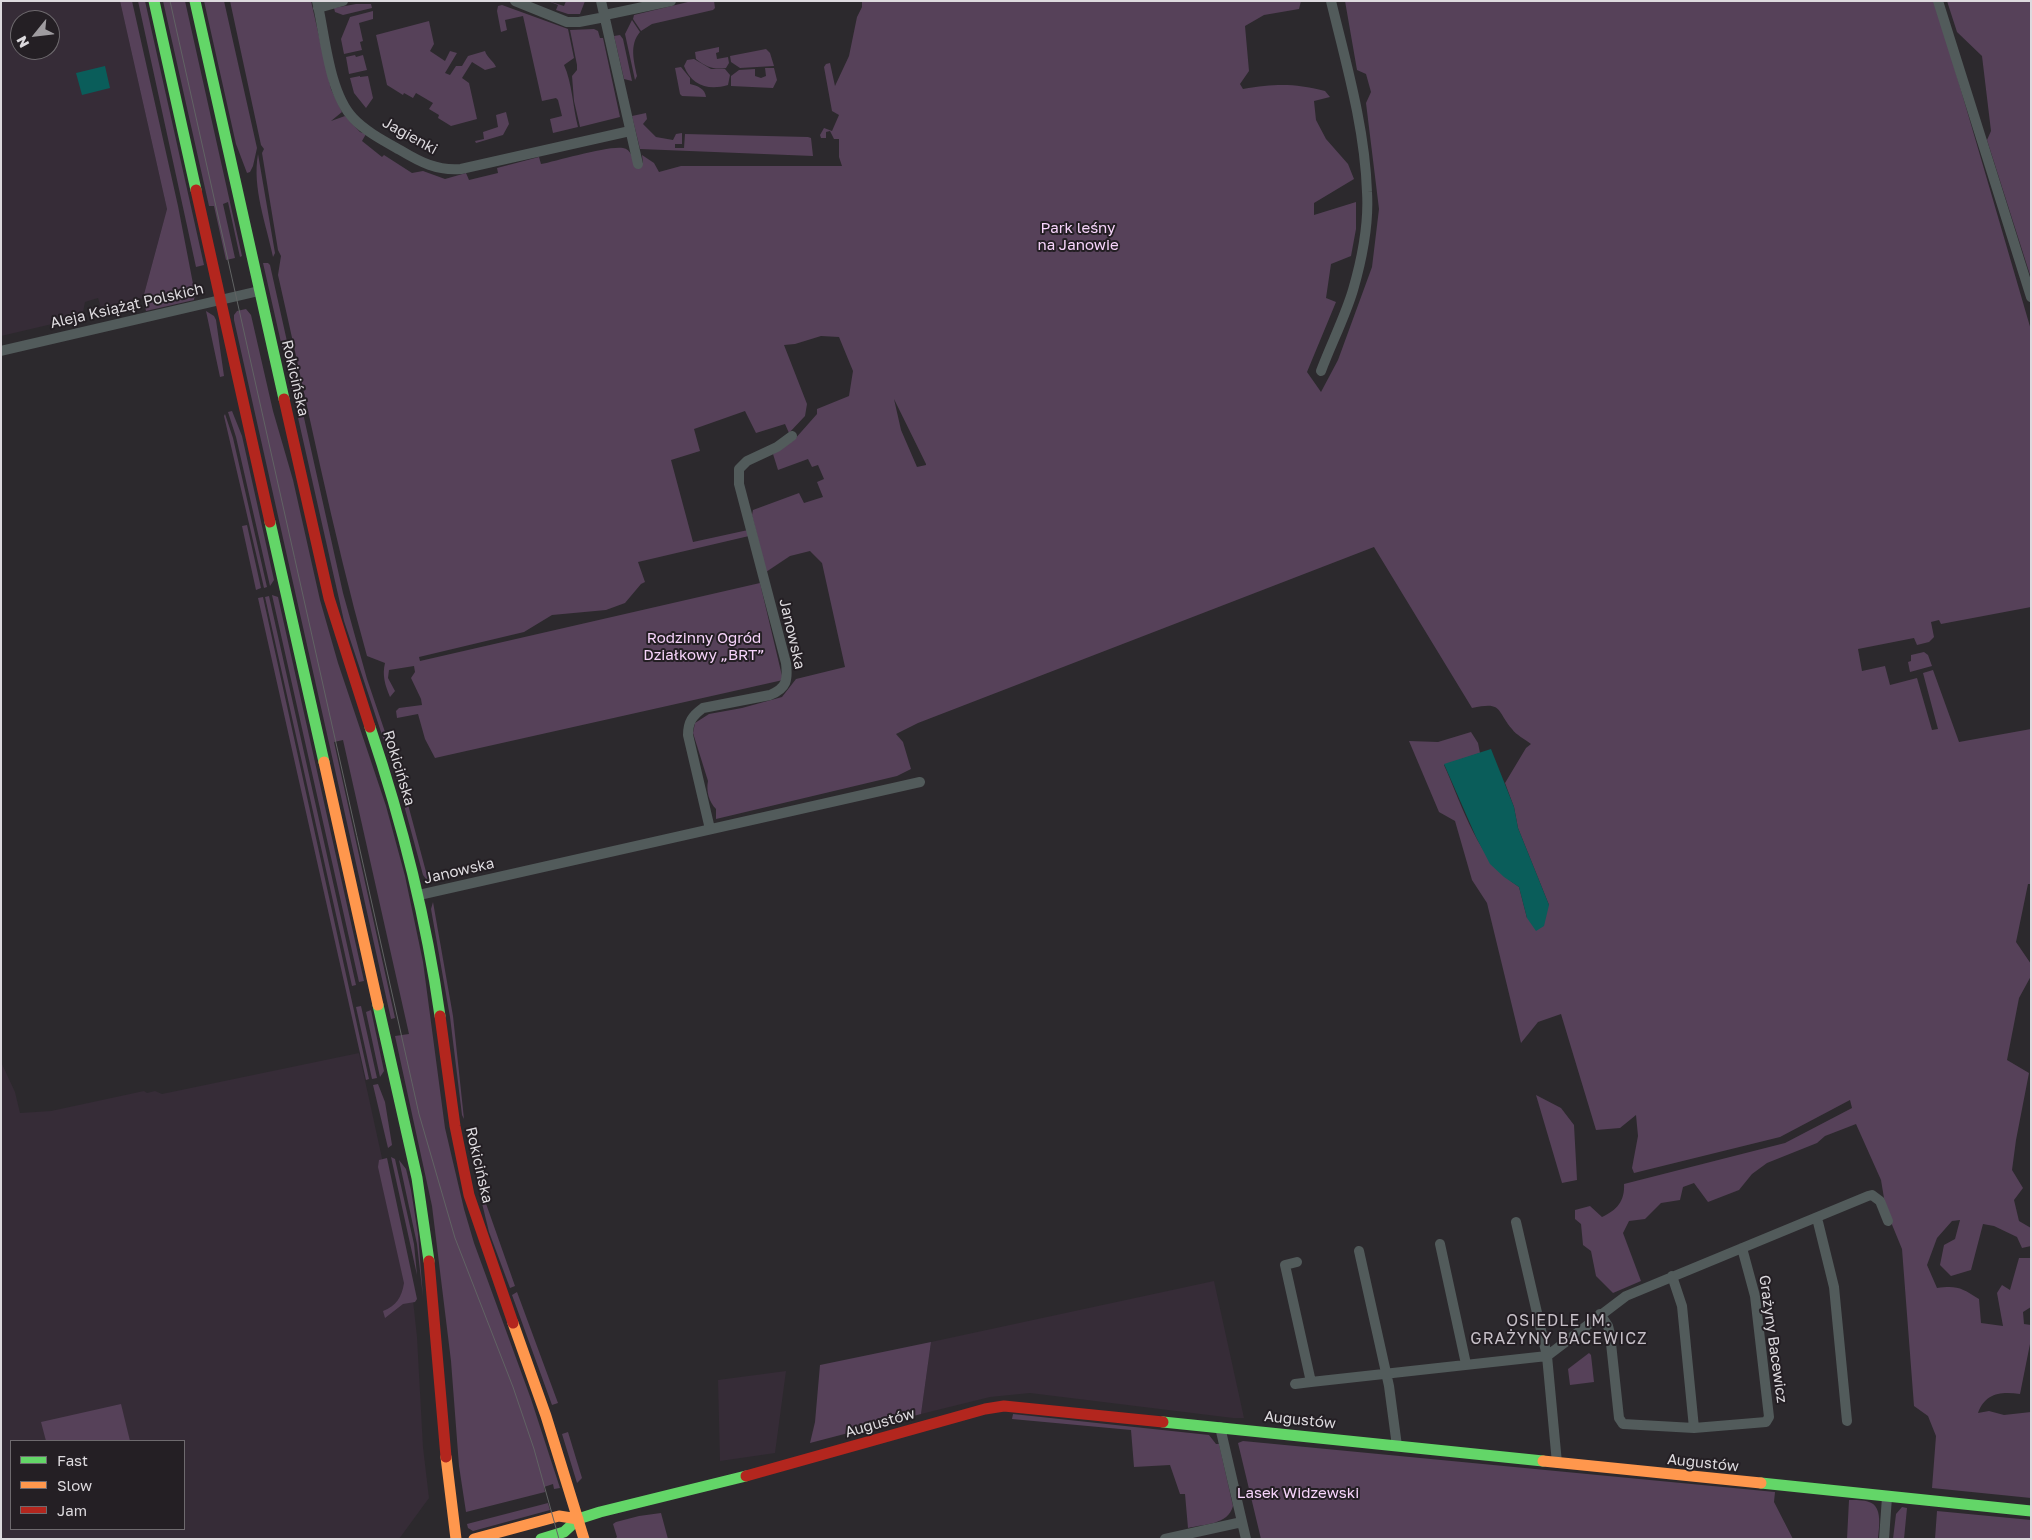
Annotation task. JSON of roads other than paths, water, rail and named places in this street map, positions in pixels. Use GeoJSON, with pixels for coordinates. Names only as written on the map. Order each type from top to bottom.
{"type":"FeatureCollection","features":[{"type":"Feature","properties":{"kind":"main road"},"geometry":{"type":"LineString","coordinates":[[154,1],[417,1178],[427,1239],[443,1436],[456,1539]]}},
{"type":"Feature","properties":{"kind":"main road","name":"Rokicińska"},"geometry":{"type":"LineString","coordinates":[[195,1],[329,598],[354,682],[390,786],[418,895],[432,961],[455,1126],[469,1195],[484,1243],[546,1416],[584,1539]]}},
{"type":"Feature","properties":{"kind":"main road","name":"Augustów"},"geometry":{"type":"LineString","coordinates":[[474,1539],[559,1516],[578,1519],[773,1469],[995,1407],[1021,1406],[2031,1511]]}},
{"type":"Feature","properties":{"kind":"main road","name":"Augustów"},"geometry":{"type":"LineString","coordinates":[[541,1539],[564,1532],[578,1519]]}},
{"type":"Feature","properties":{"kind":"street","name":"Jagienki"},"geometry":{"type":"LineString","coordinates":[[343,1],[318,4],[335,86],[348,113],[366,128],[425,164],[450,169],[467,168],[630,131]]}},
{"type":"Feature","properties":{"kind":"street"},"geometry":{"type":"LineString","coordinates":[[515,1],[567,22],[579,22],[671,1]]}},
{"type":"Feature","properties":{"kind":"street"},"geometry":{"type":"LineString","coordinates":[[601,1],[638,164]]}},
{"type":"Feature","properties":{"kind":"street"},"geometry":{"type":"LineString","coordinates":[[1321,371],[1353,289],[1364,240],[1367,207],[1366,170],[1362,142],[1331,1]]}},
{"type":"Feature","properties":{"kind":"street"},"geometry":{"type":"LineString","coordinates":[[1938,1],[2031,297]]}},
{"type":"Feature","properties":{"kind":"street","name":"Aleja Książąt Polskich"},"geometry":{"type":"LineString","coordinates":[[1,351],[260,291]]}},
{"type":"Feature","properties":{"kind":"street","name":"Janowska"},"geometry":{"type":"LineString","coordinates":[[710,829],[688,735],[688,723],[703,708],[770,695],[779,691],[786,685],[788,676],[786,662],[739,484],[739,469],[748,461],[777,447],[792,436]]}},
{"type":"Feature","properties":{"kind":"street","name":"Janowska"},"geometry":{"type":"LineString","coordinates":[[418,895],[920,782]]}},
{"type":"Feature","properties":{"kind":"street"},"geometry":{"type":"LineString","coordinates":[[1295,1384],[1547,1356],[1626,1296],[1872,1195],[1880,1201],[1888,1220]]}},
{"type":"Feature","properties":{"kind":"street"},"geometry":{"type":"LineString","coordinates":[[1817,1218],[1834,1287],[1847,1421]]}},
{"type":"Feature","properties":{"kind":"street"},"geometry":{"type":"LineString","coordinates":[[1516,1222],[1547,1356],[1557,1463]]}},
{"type":"Feature","properties":{"kind":"street"},"geometry":{"type":"LineString","coordinates":[[1440,1244],[1466,1364]]}},
{"type":"Feature","properties":{"kind":"street","name":"Grażyny Bacewicz"},"geometry":{"type":"LineString","coordinates":[[1600,1314],[1608,1326],[1610,1334],[1619,1418],[1623,1424],[1694,1428],[1766,1422],[1768,1420],[1755,1296],[1742,1248]]}},
{"type":"Feature","properties":{"kind":"street"},"geometry":{"type":"LineString","coordinates":[[1359,1252],[1389,1386],[1398,1446]]}},
{"type":"Feature","properties":{"kind":"street"},"geometry":{"type":"LineString","coordinates":[[1297,1262],[1285,1266],[1311,1382]]}},
{"type":"Feature","properties":{"kind":"street"},"geometry":{"type":"LineString","coordinates":[[1672,1276],[1682,1306],[1694,1428]]}},
{"type":"Feature","properties":{"kind":"street"},"geometry":{"type":"LineString","coordinates":[[1220,1427],[1246,1539]]}},
{"type":"Feature","properties":{"kind":"street"},"geometry":{"type":"LineString","coordinates":[[1884,1539],[1887,1497]]}},
{"type":"Feature","properties":{"kind":"street"},"geometry":{"type":"LineString","coordinates":[[1165,1539],[1188,1536],[1242,1522]]}},
{"type":"Feature","properties":{"kind":"water"},"geometry":{"type":"Polygon","coordinates":[[[105,66],[110,88],[82,95],[76,73],[105,66]]]}},
{"type":"Feature","properties":{"kind":"water"},"geometry":{"type":"Polygon","coordinates":[[[1491,749],[1514,807],[1518,828],[1549,905],[1544,926],[1536,931],[1527,918],[1519,887],[1490,864],[1444,764],[1491,749]]]}},
{"type":"Feature","properties":{"kind":"tram line"},"geometry":{"type":"LineString","coordinates":[[170,1],[419,1114],[455,1238],[513,1387],[534,1449],[559,1539]]}},
{"type":"Feature","properties":{"kind":"district","name":"OSIEDLE IM. GRAŻYNY BACEWICZ"},"geometry":{"type":"Point","coordinates":[1559,1330]}},
{"type":"Feature","properties":{"kind":"park label","name":"Park leśny na Janowie"},"geometry":{"type":"Point","coordinates":[1078,236]}},
{"type":"Feature","properties":{"kind":"park label","name":"Rodzinny Ogród Działkowy „BRT”"},"geometry":{"type":"Point","coordinates":[704,646]}},
{"type":"Feature","properties":{"kind":"park label","name":"Lasek Widzewski"},"geometry":{"type":"Point","coordinates":[1298,1493]}}]}
